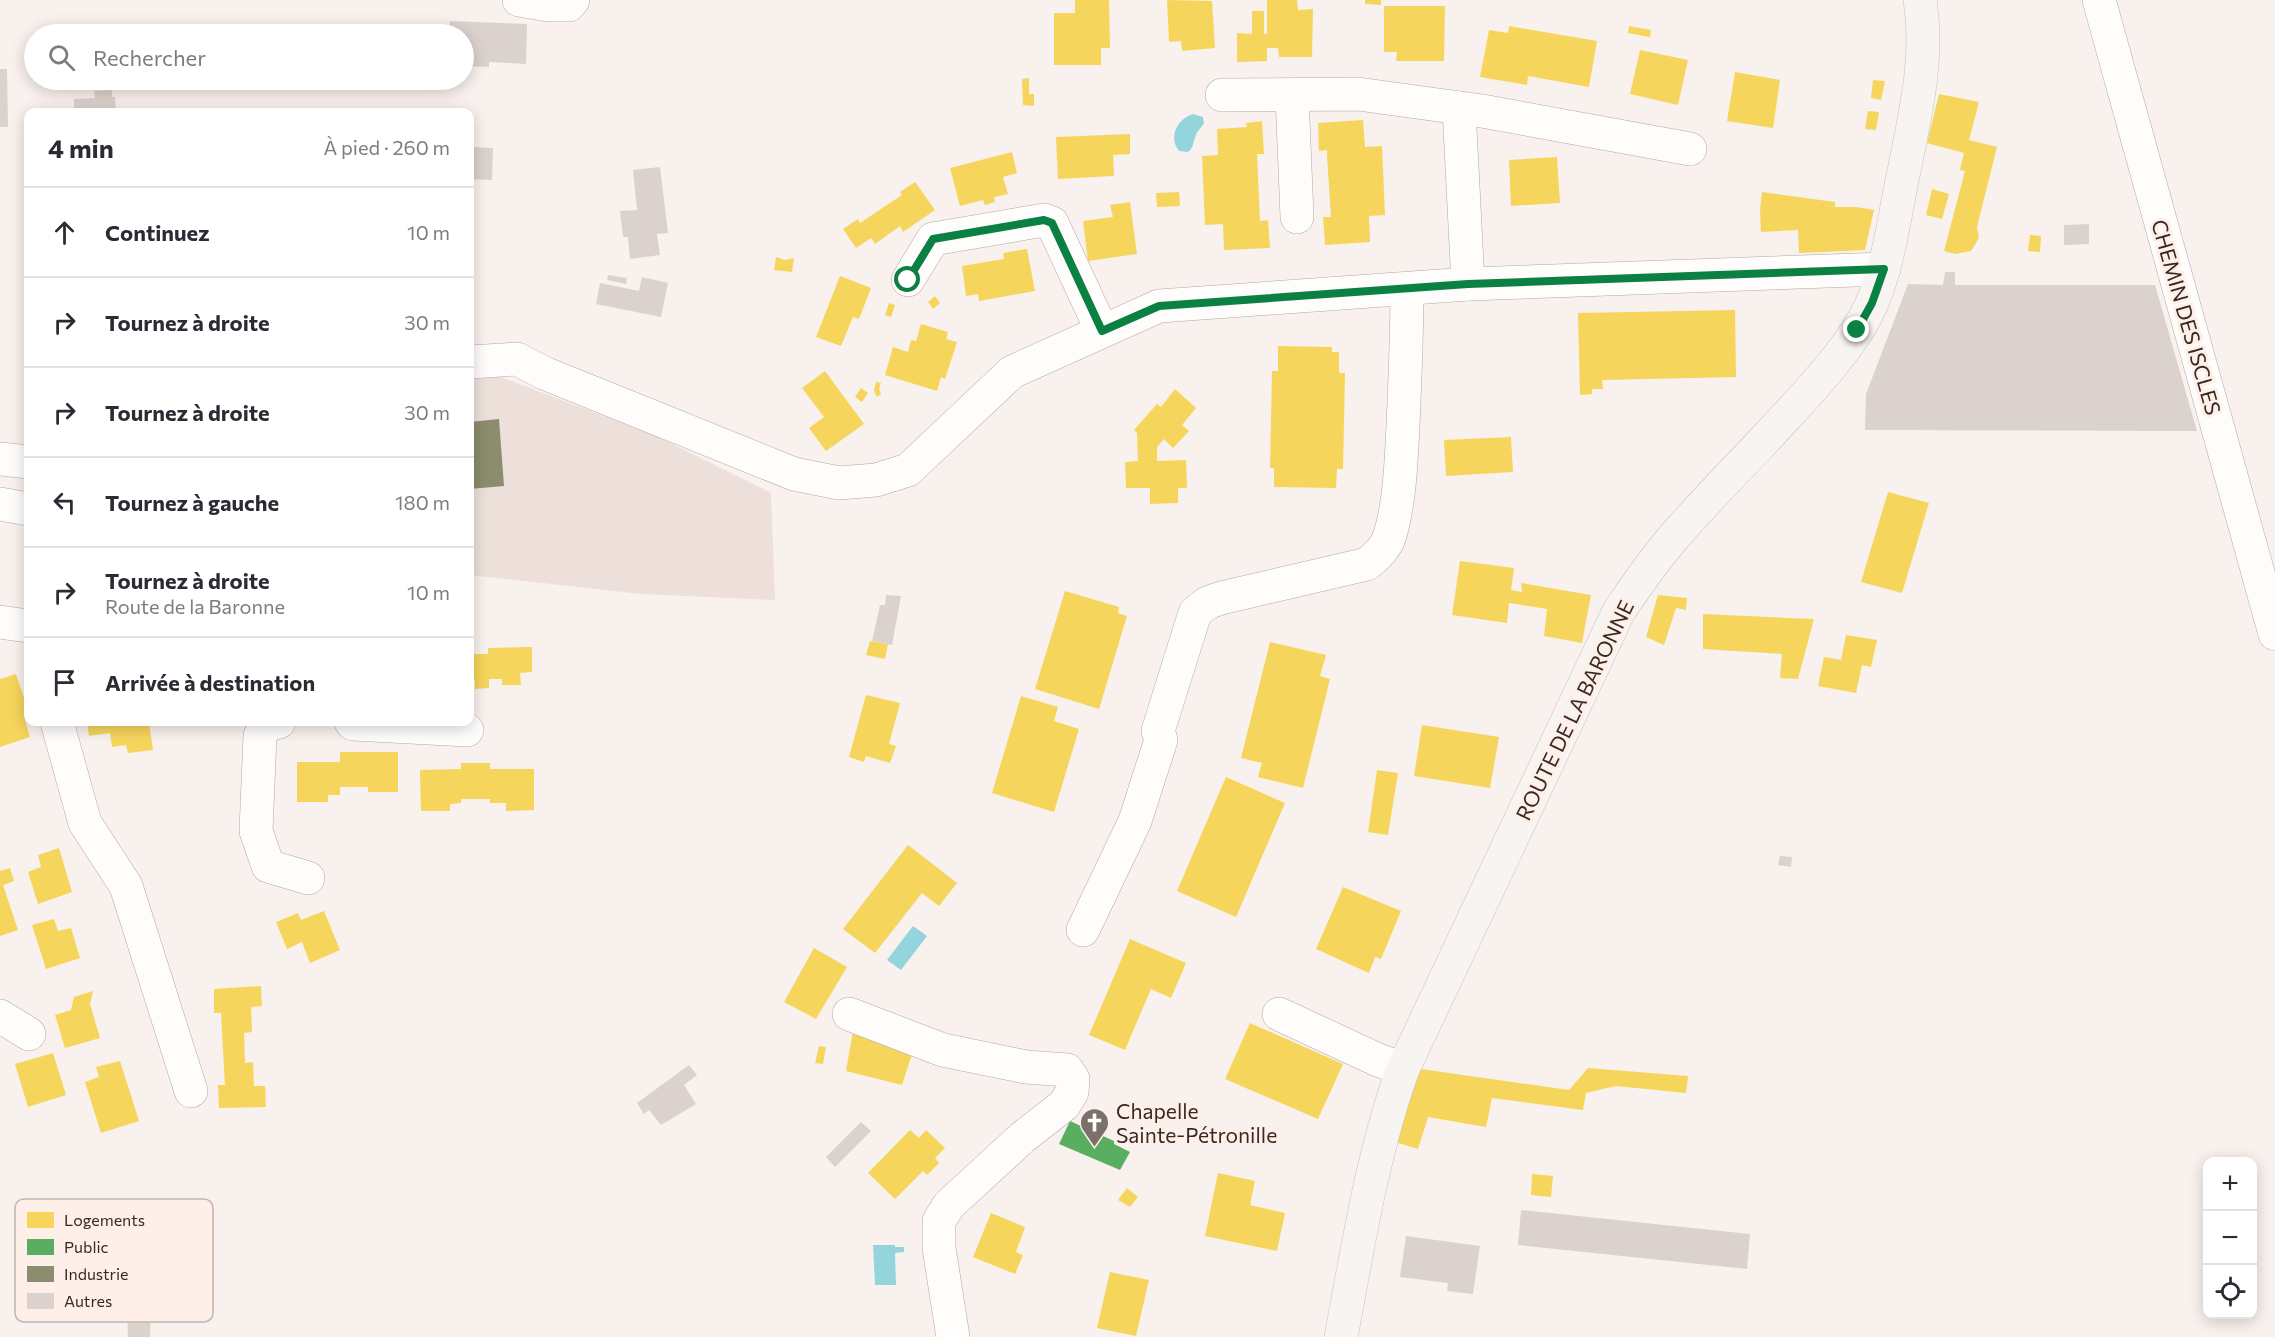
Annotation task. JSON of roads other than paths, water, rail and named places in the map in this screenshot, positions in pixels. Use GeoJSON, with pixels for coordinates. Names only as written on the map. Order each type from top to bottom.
{"type":"FeatureCollection","features":[{"type":"Feature","properties":{"kind":"main road","name":"ROUTE DE LA BARONNE"},"geometry":{"type":"LineString","coordinates":[[1341,1337],[1378,1149],[1403,1069],[1619,611],[1673,538],[1788,415],[1831,364],[1857,330],[1872,303],[1884,269],[1918,102],[1924,55],[1920,0]]}},
{"type":"Feature","properties":{"kind":"street"},"geometry":{"type":"LineString","coordinates":[[519,0],[548,4],[569,4],[573,0]]}},
{"type":"Feature","properties":{"kind":"street","name":"CHEMIN DES ISCLES"},"geometry":{"type":"LineString","coordinates":[[2099,0],[2275,634]]}},
{"type":"Feature","properties":{"kind":"street"},"geometry":{"type":"LineString","coordinates":[[1222,95],[1358,94],[1470,110],[1690,149]]}},
{"type":"Feature","properties":{"kind":"street"},"geometry":{"type":"LineString","coordinates":[[1292,95],[1297,217]]}},
{"type":"Feature","properties":{"kind":"street"},"geometry":{"type":"LineString","coordinates":[[1470,110],[1479,284]]}},
{"type":"Feature","properties":{"kind":"street"},"geometry":{"type":"LineString","coordinates":[[908,280],[933,239],[1044,220],[1052,223],[1102,331]]}},
{"type":"Feature","properties":{"kind":"street"},"geometry":{"type":"LineString","coordinates":[[474,362],[517,359],[544,373],[794,474],[839,483],[876,480],[908,470],[1012,372],[1159,306],[1479,284],[1884,269]]}},
{"type":"Feature","properties":{"kind":"street"},"geometry":{"type":"LineString","coordinates":[[1083,930],[1135,821],[1161,740],[1158,731],[1195,613],[1207,603],[1221,598],[1368,564],[1380,553],[1389,537],[1396,507],[1401,463],[1407,289]]}},
{"type":"Feature","properties":{"kind":"street"},"geometry":{"type":"LineString","coordinates":[[0,459],[24,462]]}},
{"type":"Feature","properties":{"kind":"street"},"geometry":{"type":"LineString","coordinates":[[0,504],[24,508]]}},
{"type":"Feature","properties":{"kind":"street"},"geometry":{"type":"LineString","coordinates":[[0,622],[24,625]]}},
{"type":"Feature","properties":{"kind":"street"},"geometry":{"type":"LineString","coordinates":[[58,726],[86,823],[126,886],[191,1090]]}},
{"type":"Feature","properties":{"kind":"street"},"geometry":{"type":"LineString","coordinates":[[266,726],[260,736],[256,831],[268,866],[308,878]]}},
{"type":"Feature","properties":{"kind":"street"},"geometry":{"type":"LineString","coordinates":[[377,726],[467,730]]}},
{"type":"Feature","properties":{"kind":"street"},"geometry":{"type":"LineString","coordinates":[[849,1014],[943,1050],[1026,1067],[1067,1070],[1073,1079],[1072,1092],[1064,1105],[1023,1137],[949,1205],[939,1221],[939,1248],[953,1337]]}},
{"type":"Feature","properties":{"kind":"street"},"geometry":{"type":"LineString","coordinates":[[1279,1014],[1378,1060],[1403,1069]]}},
{"type":"Feature","properties":{"kind":"street"},"geometry":{"type":"LineString","coordinates":[[0,1016],[29,1034]]}},
{"type":"Feature","properties":{"kind":"water"},"geometry":{"type":"Polygon","coordinates":[[[1193,114],[1203,117],[1204,123],[1190,150],[1188,152],[1179,151],[1174,134],[1179,124],[1187,116],[1193,114]]]}},
{"type":"Feature","properties":{"kind":"water"},"geometry":{"type":"Polygon","coordinates":[[[913,926],[927,936],[901,970],[887,960],[913,926]]]}},
{"type":"Feature","properties":{"kind":"water"},"geometry":{"type":"Polygon","coordinates":[[[873,1245],[904,1247],[904,1252],[895,1253],[896,1285],[875,1285],[873,1245]]]}},
{"type":"Feature","properties":{"kind":"place","name":"Chapelle Sainte-Pétronille"},"geometry":{"type":"Point","coordinates":[1095,1148]}}]}
